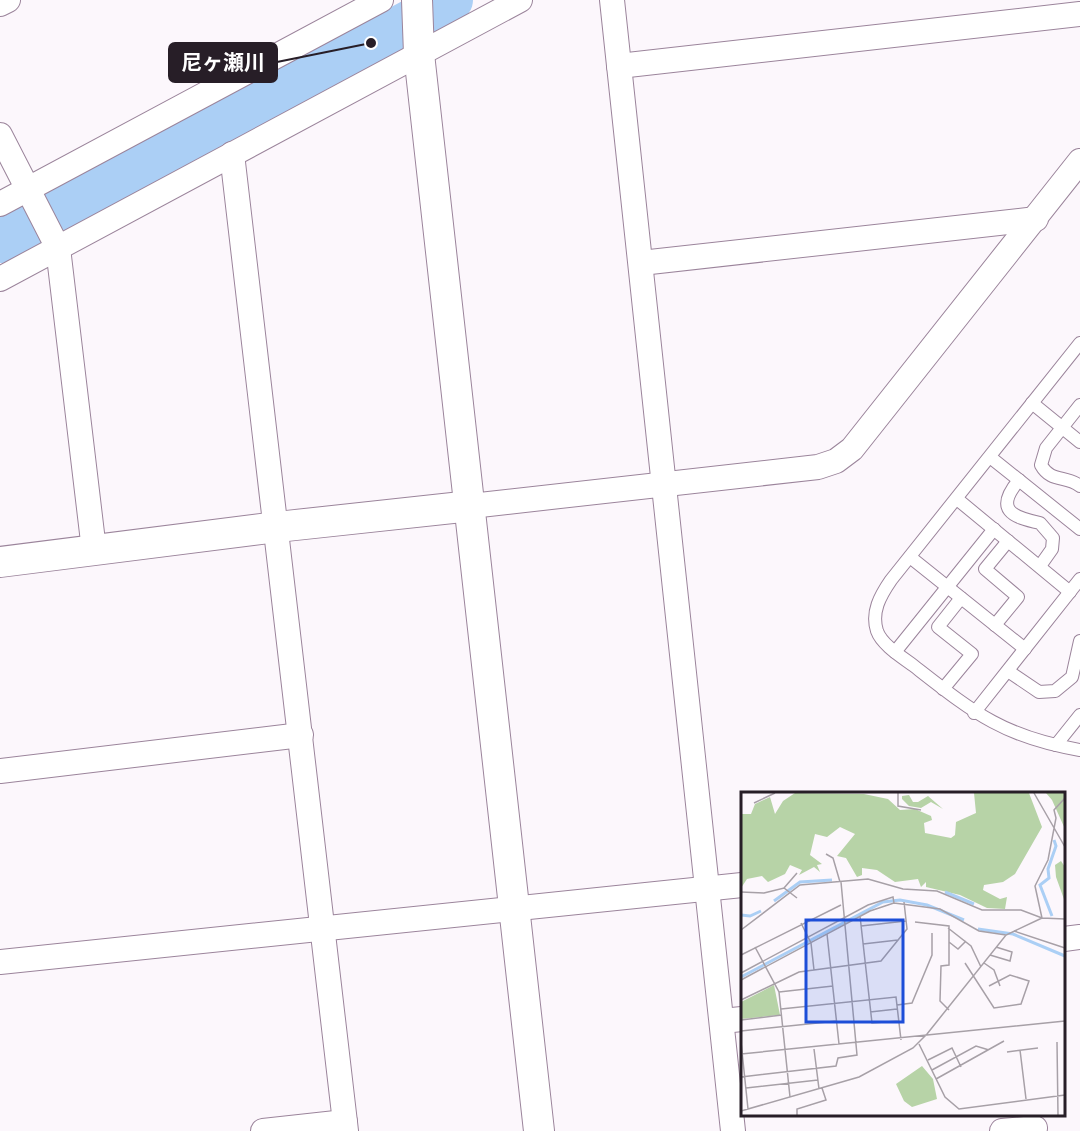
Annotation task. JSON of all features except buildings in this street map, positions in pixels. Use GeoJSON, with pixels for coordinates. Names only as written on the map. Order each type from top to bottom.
{"type":"FeatureCollection","features":[{"type":"Feature","properties":{"kind":"street"},"geometry":{"type":"LineString","coordinates":[[0,4],[8,0]]}},
{"type":"Feature","properties":{"kind":"street"},"geometry":{"type":"LineString","coordinates":[[0,204],[381,0]]}},
{"type":"Feature","properties":{"kind":"street"},"geometry":{"type":"LineString","coordinates":[[417,0],[419,48],[540,1131]]}},
{"type":"Feature","properties":{"kind":"street"},"geometry":{"type":"LineString","coordinates":[[0,279],[232,154],[419,48],[520,0]]}},
{"type":"Feature","properties":{"kind":"street"},"geometry":{"type":"LineString","coordinates":[[612,0],[707,888],[732,1020],[733,1131]]}},
{"type":"Feature","properties":{"kind":"street"},"geometry":{"type":"LineString","coordinates":[[619,66],[1080,14]]}},
{"type":"Feature","properties":{"kind":"street"},"geometry":{"type":"LineString","coordinates":[[0,135],[57,247],[94,550]]}},
{"type":"Feature","properties":{"kind":"street"},"geometry":{"type":"LineString","coordinates":[[232,154],[346,1126],[263,1131]]}},
{"type":"Feature","properties":{"kind":"street"},"geometry":{"type":"LineString","coordinates":[[0,562],[277,527],[664,486],[818,467],[846,455],[1080,161]]}},
{"type":"Feature","properties":{"kind":"street"},"geometry":{"type":"LineString","coordinates":[[641,263],[1036,219]]}},
{"type":"Feature","properties":{"kind":"street"},"geometry":{"type":"LineString","coordinates":[[0,771],[301,735]]}},
{"type":"Feature","properties":{"kind":"street"},"geometry":{"type":"LineString","coordinates":[[0,962],[741,885]]}},
{"type":"Feature","properties":{"kind":"street"},"geometry":{"type":"LineString","coordinates":[[1065,939],[1080,937]]}},
{"type":"Feature","properties":{"kind":"street"},"geometry":{"type":"LineString","coordinates":[[1002,1131],[1034,1124]]}},
{"type":"Feature","properties":{"kind":"lane"},"geometry":{"type":"LineString","coordinates":[[1080,343],[885,589],[875,614],[880,638],[974,713],[1007,730],[1080,750]]}},
{"type":"Feature","properties":{"kind":"lane"},"geometry":{"type":"LineString","coordinates":[[1032,403],[1080,442]]}},
{"type":"Feature","properties":{"kind":"lane"},"geometry":{"type":"LineString","coordinates":[[1080,405],[1042,455],[1041,465],[1051,477],[1080,486]]}},
{"type":"Feature","properties":{"kind":"lane"},"geometry":{"type":"LineString","coordinates":[[990,457],[1078,524]]}},
{"type":"Feature","properties":{"kind":"lane"},"geometry":{"type":"LineString","coordinates":[[1018,480],[1007,496],[1006,505],[1010,512],[1025,521],[1040,523],[1053,538],[1052,549],[1040,567]]}},
{"type":"Feature","properties":{"kind":"lane"},"geometry":{"type":"LineString","coordinates":[[957,499],[1040,567],[1077,586],[974,713]]}},
{"type":"Feature","properties":{"kind":"lane"},"geometry":{"type":"LineString","coordinates":[[896,652],[994,529]]}},
{"type":"Feature","properties":{"kind":"lane"},"geometry":{"type":"LineString","coordinates":[[995,625],[1018,597],[985,569],[1008,541]]}},
{"type":"Feature","properties":{"kind":"lane"},"geometry":{"type":"LineString","coordinates":[[910,557],[1025,649]]}},
{"type":"Feature","properties":{"kind":"lane"},"geometry":{"type":"LineString","coordinates":[[943,689],[972,654],[938,627],[961,598]]}},
{"type":"Feature","properties":{"kind":"lane"},"geometry":{"type":"LineString","coordinates":[[1008,671],[1039,692],[1055,691],[1072,677],[1080,641]]}},
{"type":"Feature","properties":{"kind":"lane"},"geometry":{"type":"LineString","coordinates":[[1056,745],[1080,715]]}},
{"type":"Feature","properties":{"kind":"waterway"},"geometry":{"type":"LineString","coordinates":[[0,241],[451,0]]}},
{"type":"Feature","properties":{"kind":"place","name":"尼ヶ瀬川"},"geometry":{"type":"Point","coordinates":[371,43]}}]}
